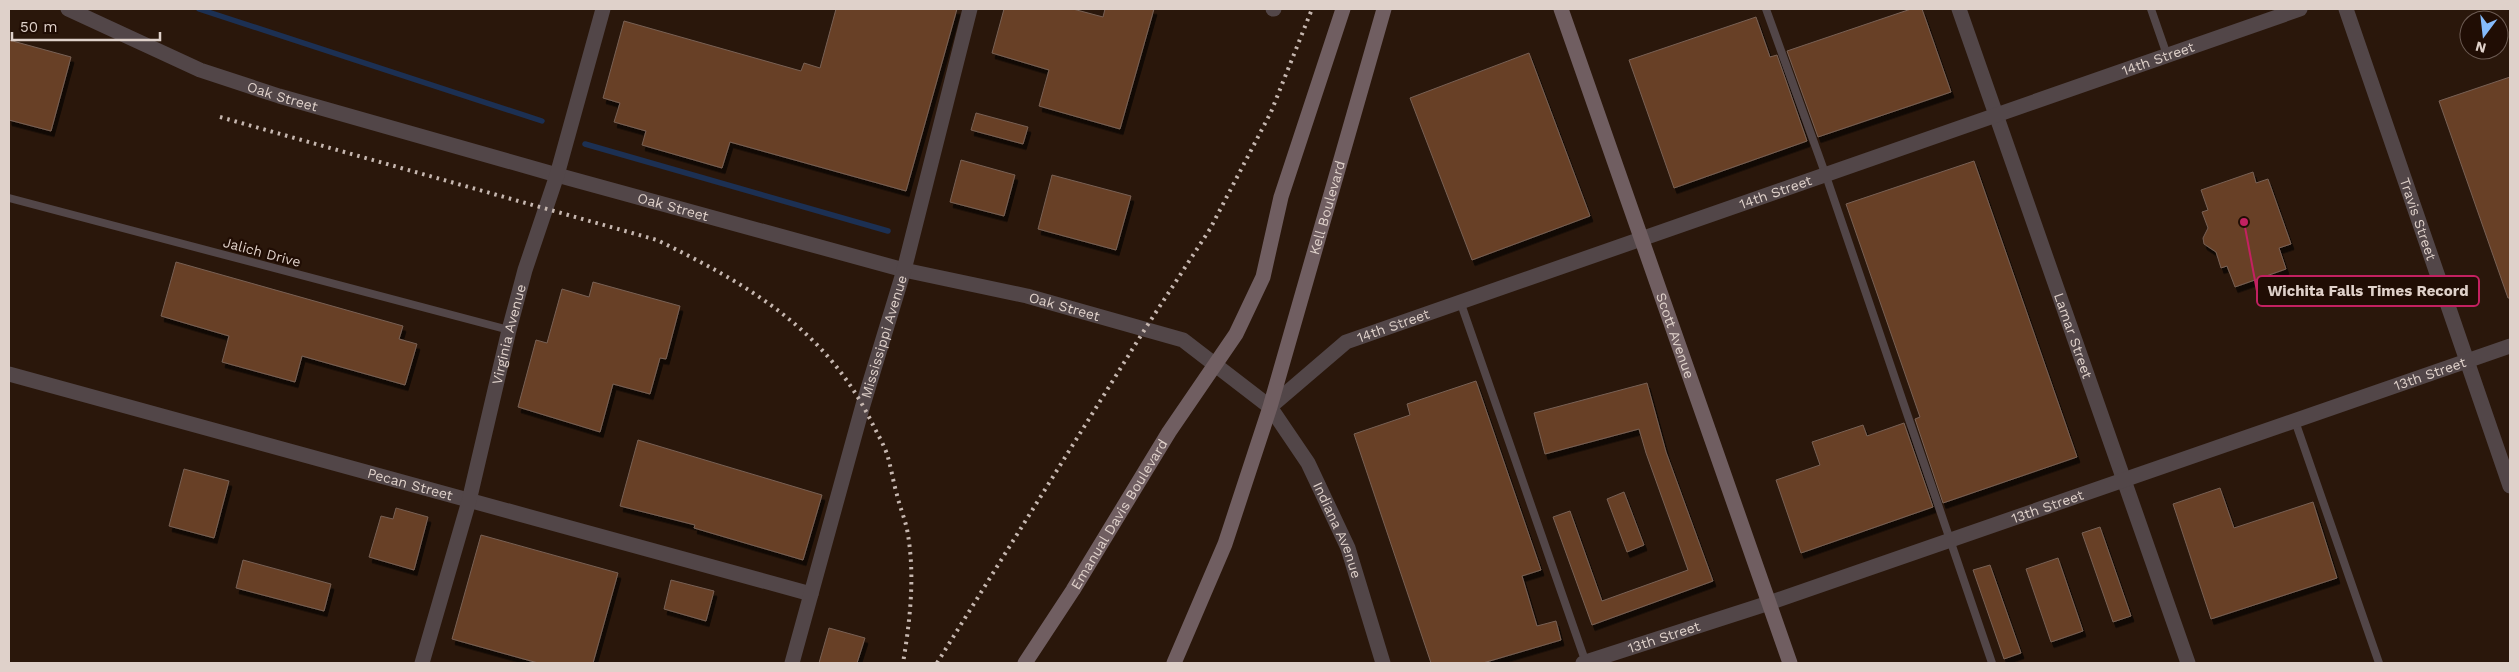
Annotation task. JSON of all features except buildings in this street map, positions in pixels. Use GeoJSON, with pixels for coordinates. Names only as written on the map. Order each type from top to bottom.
{"type":"FeatureCollection","features":[{"type":"Feature","properties":{"kind":"main road"},"geometry":{"type":"LineString","coordinates":[[1215,365],[1236,334],[1263,277],[1281,196],[1343,9]]}},
{"type":"Feature","properties":{"kind":"main road","name":"Kell Boulevard"},"geometry":{"type":"LineString","coordinates":[[1270,407],[1384,9]]}},
{"type":"Feature","properties":{"kind":"main road","name":"Scott Avenue"},"geometry":{"type":"LineString","coordinates":[[1561,9],[1790,663]]}},
{"type":"Feature","properties":{"kind":"main road","name":"Emanual Davis Boulevard"},"geometry":{"type":"LineString","coordinates":[[1025,663],[1073,590],[1169,432],[1215,365]]}},
{"type":"Feature","properties":{"kind":"main road"},"geometry":{"type":"LineString","coordinates":[[1174,663],[1225,544],[1270,407]]}},
{"type":"Feature","properties":{"kind":"street","name":"Oak Street"},"geometry":{"type":"LineString","coordinates":[[68,9],[200,70],[243,85],[557,176],[904,270],[1027,296],[1183,340],[1270,407]]}},
{"type":"Feature","properties":{"kind":"street","name":"Virginia Avenue"},"geometry":{"type":"LineString","coordinates":[[422,663],[469,501],[525,270],[557,176],[603,9]]}},
{"type":"Feature","properties":{"kind":"street","name":"Mississippi Avenue"},"geometry":{"type":"LineString","coordinates":[[792,663],[863,405],[904,270],[970,9]]}},
{"type":"Feature","properties":{"kind":"street","name":"Lamar Street"},"geometry":{"type":"LineString","coordinates":[[1959,9],[2188,663]]}},
{"type":"Feature","properties":{"kind":"street","name":"14th Street"},"geometry":{"type":"LineString","coordinates":[[1270,407],[1346,342],[1825,173],[2300,9]]}},
{"type":"Feature","properties":{"kind":"street","name":"Travis Street"},"geometry":{"type":"LineString","coordinates":[[2346,9],[2510,486]]}},
{"type":"Feature","properties":{"kind":"street","name":"13th Street"},"geometry":{"type":"LineString","coordinates":[[1585,663],[1769,603],[1950,538],[2124,480],[2510,346]]}},
{"type":"Feature","properties":{"kind":"street","name":"Pecan Street"},"geometry":{"type":"LineString","coordinates":[[9,374],[811,594]]}},
{"type":"Feature","properties":{"kind":"street","name":"Indiana Avenue"},"geometry":{"type":"LineString","coordinates":[[1270,407],[1308,463],[1333,513],[1348,548],[1383,663]]}},
{"type":"Feature","properties":{"kind":"lane"},"geometry":{"type":"LineString","coordinates":[[1766,9],[1825,173],[1992,663]]}},
{"type":"Feature","properties":{"kind":"lane"},"geometry":{"type":"LineString","coordinates":[[2151,9],[2167,55]]}},
{"type":"Feature","properties":{"kind":"lane","name":"Jalich Drive"},"geometry":{"type":"LineString","coordinates":[[9,198],[509,330]]}},
{"type":"Feature","properties":{"kind":"lane"},"geometry":{"type":"LineString","coordinates":[[1460,302],[1585,663]]}},
{"type":"Feature","properties":{"kind":"lane"},"geometry":{"type":"LineString","coordinates":[[2295,421],[2379,663]]}},
{"type":"Feature","properties":{"kind":"waterway"},"geometry":{"type":"LineString","coordinates":[[199,9],[542,121]]}},
{"type":"Feature","properties":{"kind":"waterway"},"geometry":{"type":"LineString","coordinates":[[585,144],[888,231]]}},
{"type":"Feature","properties":{"kind":"railway"},"geometry":{"type":"LineString","coordinates":[[937,663],[1145,329],[1210,229],[1271,112],[1312,9]]}},
{"type":"Feature","properties":{"kind":"railway"},"geometry":{"type":"LineString","coordinates":[[220,117],[657,240],[722,274],[752,292],[781,313],[807,335],[832,361],[853,390],[887,454],[906,525],[910,551],[911,599],[903,663]]}},
{"type":"Feature","properties":{"kind":"place","name":"Wichita Falls Times Record"},"geometry":{"type":"Point","coordinates":[2244,222]}}]}
